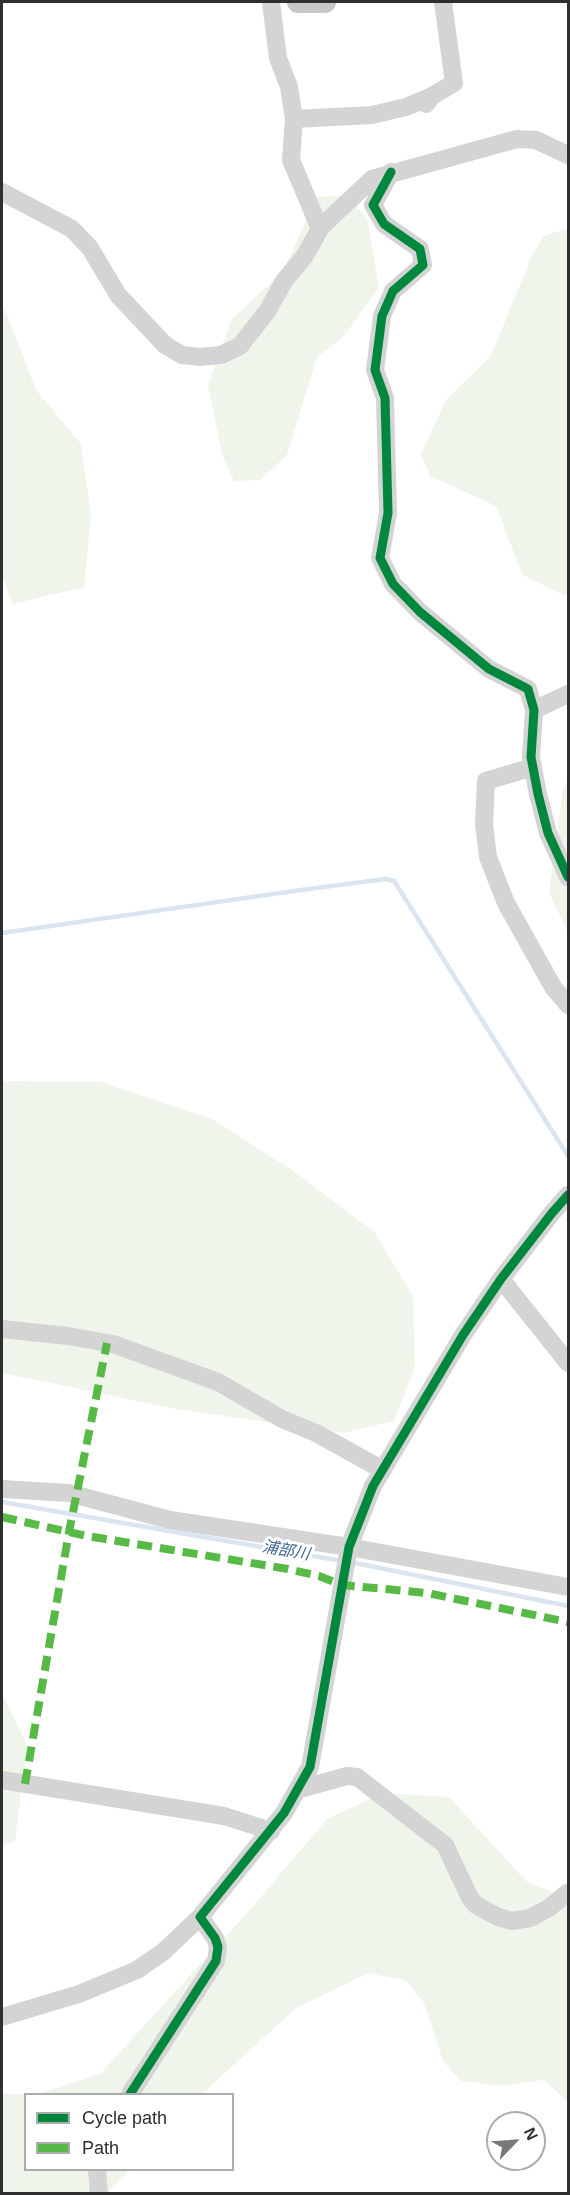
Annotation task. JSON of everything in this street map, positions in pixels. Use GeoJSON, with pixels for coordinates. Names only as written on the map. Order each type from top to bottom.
{"type":"FeatureCollection","features":[{"type":"Feature","properties":{"kind":"main road"},"geometry":{"type":"LineString","coordinates":[[298,2],[326,2]]}},
{"type":"Feature","properties":{"kind":"street"},"geometry":{"type":"LineString","coordinates":[[271,2],[278,58],[289,87],[294,119],[291,160],[320,229]]}},
{"type":"Feature","properties":{"kind":"street"},"geometry":{"type":"LineString","coordinates":[[294,119],[372,115],[406,107],[454,83],[443,2]]}},
{"type":"Feature","properties":{"kind":"street"},"geometry":{"type":"LineString","coordinates":[[417,115],[432,96]]}},
{"type":"Feature","properties":{"kind":"street"},"geometry":{"type":"LineString","coordinates":[[2,192],[72,230],[90,248],[118,295],[165,345],[182,355],[221,355],[240,346],[268,310],[284,281],[304,257],[320,229],[372,179],[517,139],[536,141],[568,155]]}},
{"type":"Feature","properties":{"kind":"street"},"geometry":{"type":"LineString","coordinates":[[391,172],[373,205],[384,224],[420,249],[423,265],[393,291],[382,316],[375,370],[385,398],[388,513],[380,558],[393,584],[420,612],[489,669],[528,689],[534,710],[531,757],[533,767],[548,833],[568,877]]}},
{"type":"Feature","properties":{"kind":"street"},"geometry":{"type":"LineString","coordinates":[[534,710],[568,694]]}},
{"type":"Feature","properties":{"kind":"street"},"geometry":{"type":"LineString","coordinates":[[533,767],[486,781],[484,824],[488,857],[506,903],[553,987],[568,1005]]}},
{"type":"Feature","properties":{"kind":"street"},"geometry":{"type":"LineString","coordinates":[[2,2017],[79,1994],[137,1970],[164,1952],[200,1917],[271,1831],[300,1789],[310,1767],[317,1733],[349,1547],[374,1486],[463,1335],[501,1279],[568,1195]]}},
{"type":"Feature","properties":{"kind":"street"},"geometry":{"type":"LineString","coordinates":[[501,1279],[568,1363]]}},
{"type":"Feature","properties":{"kind":"street"},"geometry":{"type":"LineString","coordinates":[[2,1329],[68,1336],[113,1344],[218,1382],[282,1419],[316,1433],[383,1470]]}},
{"type":"Feature","properties":{"kind":"street"},"geometry":{"type":"LineString","coordinates":[[2,1489],[69,1493],[170,1520],[349,1547],[568,1587]]}},
{"type":"Feature","properties":{"kind":"street"},"geometry":{"type":"LineString","coordinates":[[300,1789],[347,1776],[357,1777],[445,1845],[470,1898],[476,1905],[498,1917],[512,1922],[530,1918],[549,1908],[568,1888]]}},
{"type":"Feature","properties":{"kind":"street"},"geometry":{"type":"LineString","coordinates":[[2,1780],[224,1816],[271,1831]]}},
{"type":"Feature","properties":{"kind":"street"},"geometry":{"type":"LineString","coordinates":[[131,2093],[216,1961],[218,1947],[215,1938],[200,1917]]}},
{"type":"Feature","properties":{"kind":"street"},"geometry":{"type":"LineString","coordinates":[[97,2171],[99,2193]]}},
{"type":"Feature","properties":{"kind":"shaded area"},"geometry":{"type":"Polygon","coordinates":[[[347,196],[367,218],[379,288],[344,336],[317,357],[287,455],[260,480],[234,481],[222,455],[208,386],[231,320],[283,271],[317,197],[347,196]]]}},
{"type":"Feature","properties":{"kind":"shaded area"},"geometry":{"type":"Polygon","coordinates":[[[568,228],[568,594],[563,595],[522,574],[496,506],[430,476],[421,454],[446,400],[491,356],[533,253],[544,236],[568,228]]]}},
{"type":"Feature","properties":{"kind":"shaded area"},"geometry":{"type":"Polygon","coordinates":[[[2,309],[6,312],[36,390],[81,444],[91,515],[84,587],[13,604],[2,577],[2,309]]]}},
{"type":"Feature","properties":{"kind":"shaded area"},"geometry":{"type":"Polygon","coordinates":[[[568,780],[568,932],[549,893],[563,788],[568,780]]]}},
{"type":"Feature","properties":{"kind":"shaded area"},"geometry":{"type":"Polygon","coordinates":[[[2,1081],[101,1082],[212,1119],[292,1170],[375,1233],[413,1296],[415,1367],[394,1421],[343,1433],[176,1409],[2,1373],[2,1081]]]}},
{"type":"Feature","properties":{"kind":"shaded area"},"geometry":{"type":"Polygon","coordinates":[[[2,1693],[27,1745],[15,1841],[2,1846],[2,1693]]]}},
{"type":"Feature","properties":{"kind":"shaded area"},"geometry":{"type":"Polygon","coordinates":[[[383,1793],[449,1797],[526,1881],[568,1899],[568,2102],[544,2080],[502,2086],[461,2081],[443,2061],[424,2003],[406,1981],[368,1973],[295,2009],[203,2093],[41,2093],[100,2074],[248,1912],[327,1819],[383,1793]]]}},
{"type":"Feature","properties":{"kind":"shaded area"},"geometry":{"type":"Polygon","coordinates":[[[2,2093],[24,2095],[24,2171],[129,2171],[107,2193],[2,2193],[2,2093]]]}},
{"type":"Feature","properties":{"kind":"waterway"},"geometry":{"type":"LineString","coordinates":[[2,933],[301,890],[385,879],[394,881],[568,1156]]}},
{"type":"Feature","properties":{"kind":"waterway","name":"浦部川"},"geometry":{"type":"LineString","coordinates":[[2,1502],[342,1561]]}},
{"type":"Feature","properties":{"kind":"waterway","name":"浦部川"},"geometry":{"type":"LineString","coordinates":[[350,1562],[568,1606]]}},
{"type":"Feature","properties":{"kind":"marked path"},"geometry":{"type":"LineString","coordinates":[[25,1784],[69,1532],[107,1343]]}},
{"type":"Feature","properties":{"kind":"marked path"},"geometry":{"type":"LineString","coordinates":[[2,1517],[87,1536],[288,1569],[319,1576],[342,1585],[427,1593],[568,1622]]}},
{"type":"Feature","properties":{"kind":"cycle path"},"geometry":{"type":"LineString","coordinates":[[391,172],[373,205],[384,224],[420,249],[423,265],[393,291],[382,316],[375,370],[385,398],[388,513],[380,558],[393,584],[420,612],[489,669],[528,689],[534,710],[531,757],[538,794],[548,833],[568,877]]}},
{"type":"Feature","properties":{"kind":"cycle path"},"geometry":{"type":"LineString","coordinates":[[131,2093],[216,1961],[218,1947],[215,1938],[200,1917],[284,1813],[310,1767],[349,1547],[373,1486],[463,1335],[501,1279],[568,1195]]}}]}
